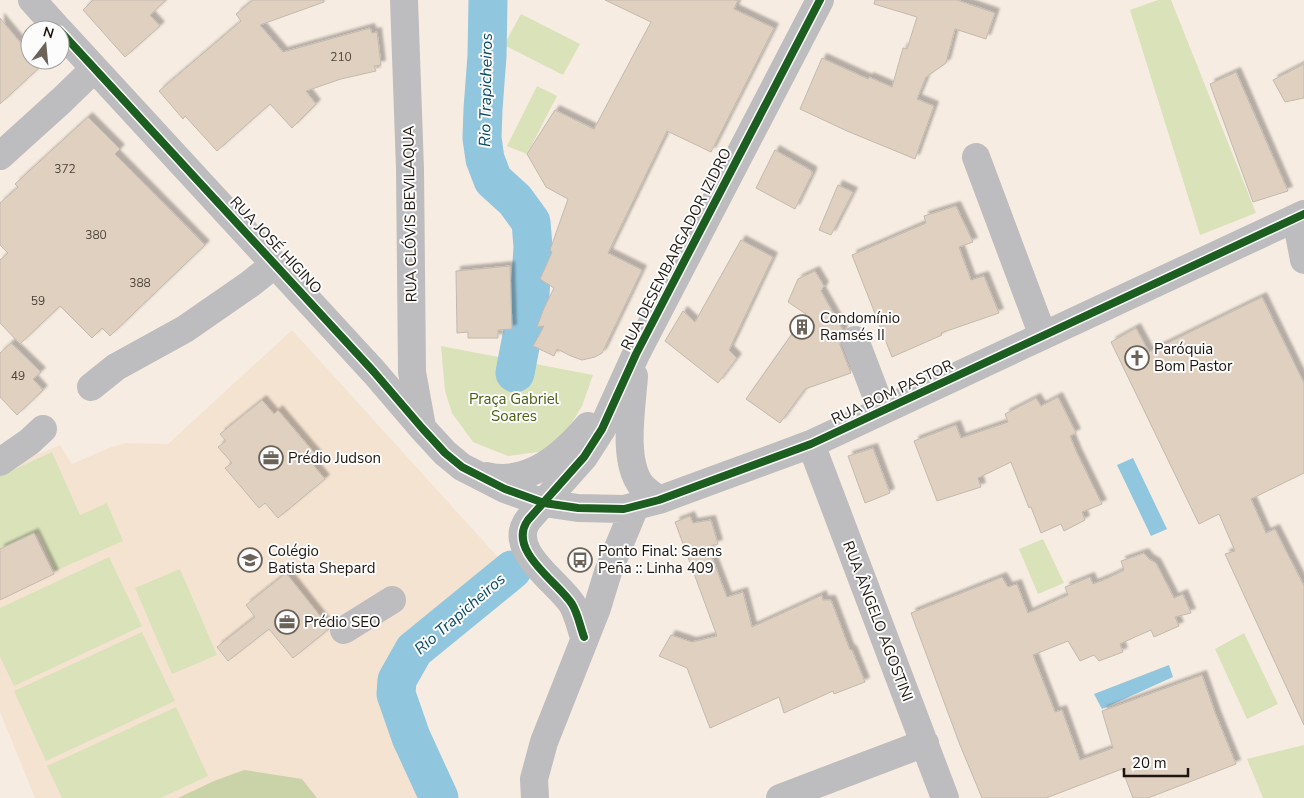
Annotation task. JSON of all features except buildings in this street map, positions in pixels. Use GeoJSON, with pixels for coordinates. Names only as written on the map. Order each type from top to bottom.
{"type":"FeatureCollection","features":[{"type":"Feature","properties":{"kind":"street","name":"RUA JOSÉ HIGINO"},"geometry":{"type":"LineString","coordinates":[[32,0],[51,20]]}},
{"type":"Feature","properties":{"kind":"street","name":"RUA CLÓVIS BEVILAQUA"},"geometry":{"type":"LineString","coordinates":[[404,0],[410,169],[412,372],[422,428]]}},
{"type":"Feature","properties":{"kind":"street","name":"RUA DESEMBARGADOR IZIDRO"},"geometry":{"type":"LineString","coordinates":[[584,637],[578,616],[571,603],[534,564],[523,541],[525,525],[584,457],[602,429],[636,354],[820,0]]}},
{"type":"Feature","properties":{"kind":"street","name":"RUA JOSÉ HIGINO"},"geometry":{"type":"LineString","coordinates":[[70,41],[374,372],[445,453],[462,467],[475,474]]}},
{"type":"Feature","properties":{"kind":"street"},"geometry":{"type":"LineString","coordinates":[[0,156],[94,69]]}},
{"type":"Feature","properties":{"kind":"street"},"geometry":{"type":"LineString","coordinates":[[976,157],[1042,336]]}},
{"type":"Feature","properties":{"kind":"street"},"geometry":{"type":"LineString","coordinates":[[1300,216],[1304,260]]}},
{"type":"Feature","properties":{"kind":"street","name":"RUA BOM PASTOR"},"geometry":{"type":"LineString","coordinates":[[475,474],[505,489],[544,503],[578,508],[647,504],[811,444],[1300,216]]}},
{"type":"Feature","properties":{"kind":"street"},"geometry":{"type":"LineString","coordinates":[[91,387],[116,367],[184,329],[250,284],[275,264]]}},
{"type":"Feature","properties":{"kind":"street"},"geometry":{"type":"LineString","coordinates":[[855,340],[882,411]]}},
{"type":"Feature","properties":{"kind":"street","name":"RUA DESEMBARGADOR IZIDRO"},"geometry":{"type":"LineString","coordinates":[[475,474],[506,478],[523,475],[545,466],[570,446],[596,415],[636,354]]}},
{"type":"Feature","properties":{"kind":"street"},"geometry":{"type":"LineString","coordinates":[[535,798],[534,779],[544,742],[584,637],[647,504],[642,486],[634,470],[631,454],[630,419],[636,354]]}},
{"type":"Feature","properties":{"kind":"street"},"geometry":{"type":"LineString","coordinates":[[0,462],[29,442],[43,429]]}},
{"type":"Feature","properties":{"kind":"street","name":"RUA ÂNGELO AGOSTINI"},"geometry":{"type":"LineString","coordinates":[[811,444],[945,798]]}},
{"type":"Feature","properties":{"kind":"street"},"geometry":{"type":"LineString","coordinates":[[344,630],[392,600]]}},
{"type":"Feature","properties":{"kind":"street"},"geometry":{"type":"LineString","coordinates":[[780,798],[925,744]]}},
{"type":"Feature","properties":{"kind":"shaded area","name":"Colégio Batista Shepard"},"geometry":{"type":"Polygon","coordinates":[[[292,330],[506,566],[404,647],[388,685],[416,763],[433,798],[35,798],[0,712],[0,470],[60,445],[72,464],[109,448],[126,443],[168,444],[292,330]]]}},
{"type":"Feature","properties":{"kind":"green space"},"geometry":{"type":"Polygon","coordinates":[[[1158,0],[1171,0],[1256,213],[1200,235],[1130,10],[1158,0]]]}},
{"type":"Feature","properties":{"kind":"green space"},"geometry":{"type":"Polygon","coordinates":[[[521,14],[580,44],[563,75],[504,45],[521,14]]]}},
{"type":"Feature","properties":{"kind":"green space"},"geometry":{"type":"Polygon","coordinates":[[[537,86],[557,96],[527,154],[507,146],[537,86]]]}},
{"type":"Feature","properties":{"kind":"green space","name":"Praça Gabriel Soares"},"geometry":{"type":"Polygon","coordinates":[[[441,346],[593,375],[582,406],[565,434],[545,451],[508,456],[473,442],[452,413],[445,391],[441,346]]]}},
{"type":"Feature","properties":{"kind":"green space"},"geometry":{"type":"Polygon","coordinates":[[[52,452],[80,515],[107,503],[123,541],[55,571],[39,533],[0,550],[0,476],[52,452]]]}},
{"type":"Feature","properties":{"kind":"green space"},"geometry":{"type":"Polygon","coordinates":[[[1043,539],[1064,583],[1038,594],[1019,549],[1043,539]]]}},
{"type":"Feature","properties":{"kind":"green space"},"geometry":{"type":"Polygon","coordinates":[[[109,557],[142,626],[14,686],[0,657],[0,608],[109,557]]]}},
{"type":"Feature","properties":{"kind":"green space"},"geometry":{"type":"Polygon","coordinates":[[[180,569],[217,655],[172,674],[135,588],[180,569]]]}},
{"type":"Feature","properties":{"kind":"green space"},"geometry":{"type":"Polygon","coordinates":[[[142,632],[175,701],[46,761],[14,691],[142,632]]]}},
{"type":"Feature","properties":{"kind":"green space"},"geometry":{"type":"Polygon","coordinates":[[[1244,633],[1278,704],[1247,719],[1215,649],[1244,633]]]}},
{"type":"Feature","properties":{"kind":"green space"},"geometry":{"type":"Polygon","coordinates":[[[176,707],[208,776],[161,798],[62,798],[47,766],[176,707]]]}},
{"type":"Feature","properties":{"kind":"green space"},"geometry":{"type":"Polygon","coordinates":[[[1304,745],[1304,798],[1263,798],[1247,759],[1304,745]]]}},
{"type":"Feature","properties":{"kind":"green space"},"geometry":{"type":"Polygon","coordinates":[[[244,770],[302,779],[317,798],[178,798],[214,781],[244,770]]]}},
{"type":"Feature","properties":{"kind":"water"},"geometry":{"type":"Polygon","coordinates":[[[1133,458],[1167,529],[1151,536],[1117,465],[1133,458]]]}},
{"type":"Feature","properties":{"kind":"water"},"geometry":{"type":"Polygon","coordinates":[[[1169,665],[1173,677],[1102,709],[1094,694],[1169,665]]]}},
{"type":"Feature","properties":{"kind":"waterway","name":"Rio Trapicheiros"},"geometry":{"type":"LineString","coordinates":[[488,0],[482,138],[485,159],[493,180],[515,200],[531,222],[533,247],[530,294],[515,373]]}},
{"type":"Feature","properties":{"kind":"waterway","name":"Rio Trapicheiros"},"geometry":{"type":"LineString","coordinates":[[439,798],[411,737],[396,694],[397,680],[414,650],[512,570]]}},
{"type":"Feature","properties":{"kind":"cycle path"},"geometry":{"type":"LineString","coordinates":[[584,637],[572,604],[536,565],[529,554],[524,543],[523,531],[528,520],[584,457],[602,429],[636,354],[820,0]]}},
{"type":"Feature","properties":{"kind":"cycle path"},"geometry":{"type":"LineString","coordinates":[[70,42],[374,372],[445,453],[462,467],[505,489],[544,503],[578,508],[624,509],[659,500],[811,444],[1304,214]]}},
{"type":"Feature","properties":{"kind":"place","name":"Condomínio Ramsés II"},"geometry":{"type":"Point","coordinates":[802,327]}},
{"type":"Feature","properties":{"kind":"place","name":"Paróquia Bom Pastor"},"geometry":{"type":"Point","coordinates":[1137,358]}},
{"type":"Feature","properties":{"kind":"place","name":"Prédio Judson"},"geometry":{"type":"Point","coordinates":[271,458]}},
{"type":"Feature","properties":{"kind":"place","name":"Colégio Batista Shepard"},"geometry":{"type":"Point","coordinates":[250,560]}},
{"type":"Feature","properties":{"kind":"place","name":"Ponto Final: Saens Peña :: Linha 409"},"geometry":{"type":"Point","coordinates":[580,560]}},
{"type":"Feature","properties":{"kind":"place","name":"Prédio SEO"},"geometry":{"type":"Point","coordinates":[287,622]}}]}
